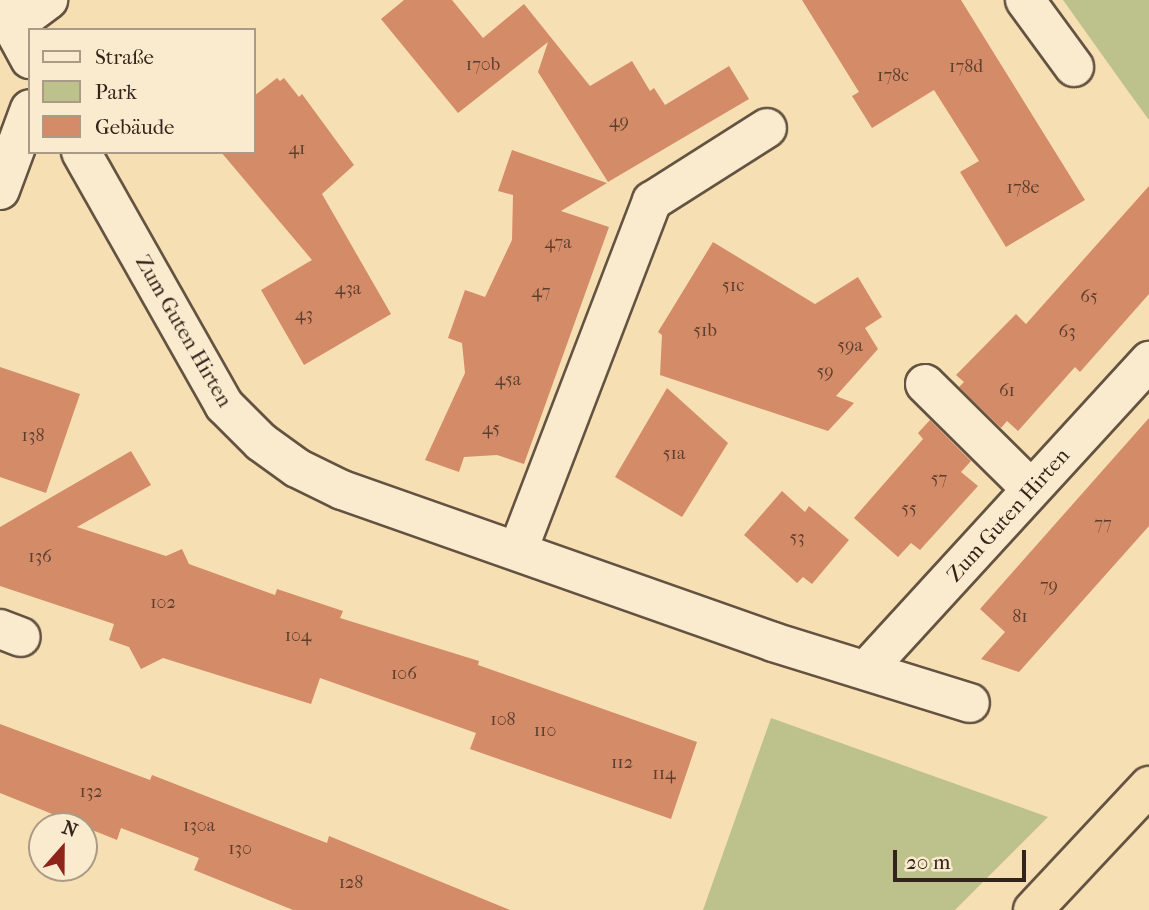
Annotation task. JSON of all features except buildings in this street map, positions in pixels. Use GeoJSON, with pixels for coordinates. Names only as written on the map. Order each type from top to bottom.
{"type":"FeatureCollection","features":[{"type":"Feature","properties":{"kind":"highway"},"geometry":{"type":"LineString","coordinates":[[1033,910],[1149,786]]}},
{"type":"Feature","properties":{"kind":"street"},"geometry":{"type":"LineString","coordinates":[[14,30],[48,0]]}},
{"type":"Feature","properties":{"kind":"street"},"geometry":{"type":"LineString","coordinates":[[1025,0],[1074,67]]}},
{"type":"Feature","properties":{"kind":"street"},"geometry":{"type":"LineString","coordinates":[[0,190],[28,114]]}},
{"type":"Feature","properties":{"kind":"street"},"geometry":{"type":"LineString","coordinates":[[518,550],[652,201],[767,128]]}},
{"type":"Feature","properties":{"kind":"street","name":"Zum Guten Hirten"},"geometry":{"type":"LineString","coordinates":[[82,154],[224,405],[261,442],[297,468],[342,490],[773,642],[867,669],[970,704]]}},
{"type":"Feature","properties":{"kind":"street","name":"Zum Guten Hirten"},"geometry":{"type":"LineString","coordinates":[[867,669],[1149,361]]}},
{"type":"Feature","properties":{"kind":"street"},"geometry":{"type":"LineString","coordinates":[[925,384],[1031,489]]}},
{"type":"Feature","properties":{"kind":"green space"},"geometry":{"type":"Polygon","coordinates":[[[1063,0],[1149,0],[1149,120],[1125,87],[1063,0]]]}},
{"type":"Feature","properties":{"kind":"green space"},"geometry":{"type":"Polygon","coordinates":[[[771,718],[1048,817],[955,910],[703,910],[771,718]]]}}]}
